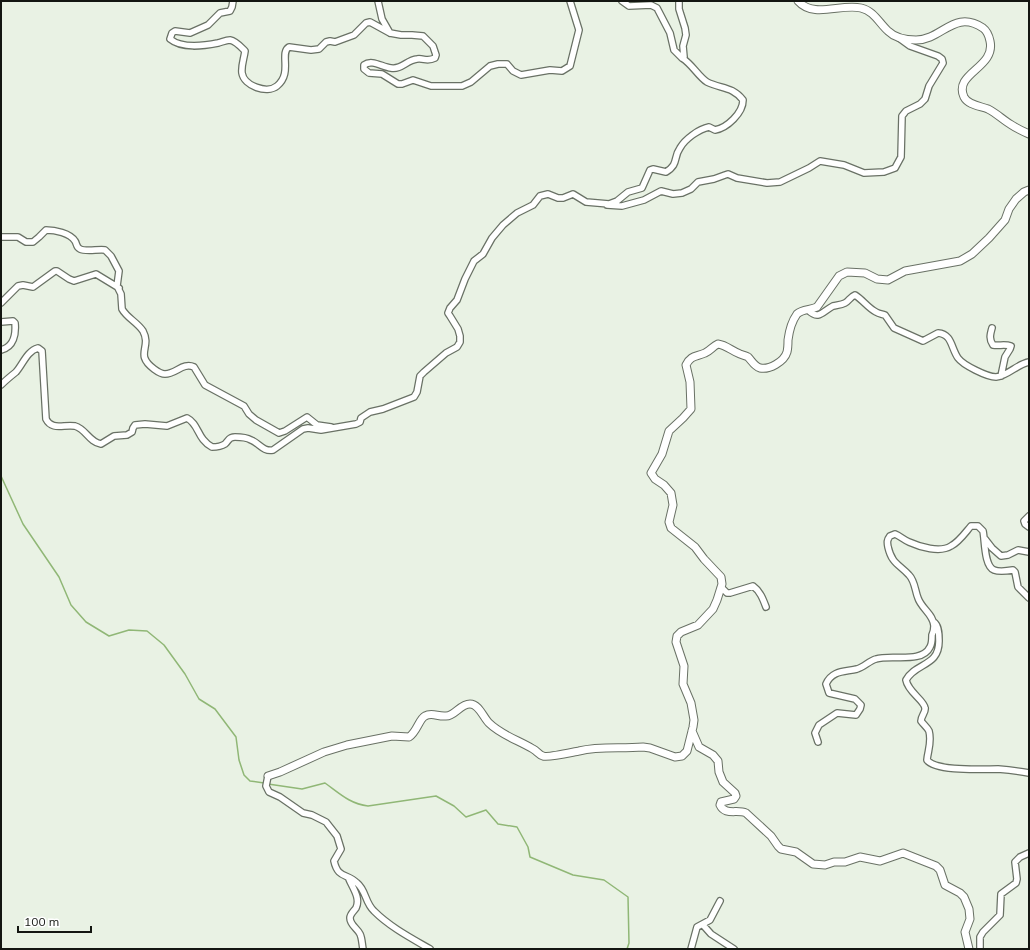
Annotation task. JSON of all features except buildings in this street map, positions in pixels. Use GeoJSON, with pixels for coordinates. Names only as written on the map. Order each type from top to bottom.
{"type":"FeatureCollection","features":[{"type":"Feature","properties":{"kind":"street"},"geometry":{"type":"LineString","coordinates":[[233,1],[230,11],[220,13],[208,25],[190,33],[175,31],[170,36],[170,39],[176,43],[186,45],[208,44],[228,40],[237,44],[245,52],[241,66],[243,78],[253,86],[267,89],[277,86],[286,73],[284,53],[289,47],[311,50],[319,49],[326,42],[335,42],[354,35],[366,23],[370,22],[390,33],[423,36],[433,46],[436,55],[435,58],[430,61],[416,59],[394,69],[371,63],[366,63],[364,65],[364,70],[366,72],[382,74],[398,84],[413,80],[426,85],[462,86],[472,82],[490,66],[502,64],[507,64],[513,72],[521,75],[550,70],[562,70],[570,66],[575,44],[579,35],[578,22],[570,1]]}},
{"type":"Feature","properties":{"kind":"street"},"geometry":{"type":"LineString","coordinates":[[378,1],[382,19],[390,33]]}},
{"type":"Feature","properties":{"kind":"street"},"geometry":{"type":"LineString","coordinates":[[1,385],[16,371],[28,354],[35,349],[41,349],[45,383],[45,410],[48,422],[52,425],[57,427],[76,426],[98,444],[104,443],[114,436],[127,435],[132,432],[135,425],[145,424],[167,426],[187,418],[194,424],[204,442],[212,447],[224,444],[229,438],[232,437],[248,438],[269,451],[273,450],[303,429],[308,428],[321,430],[356,424],[360,422],[361,418],[370,412],[383,409],[414,397],[418,392],[420,376],[446,353],[457,347],[460,342],[458,329],[450,316],[450,308],[457,300],[465,278],[474,261],[483,254],[492,238],[506,221],[517,213],[534,205],[543,194],[563,198],[573,194],[586,202],[614,202],[628,192],[642,188],[650,170],[653,169],[667,172],[674,165],[677,153],[681,146],[696,133],[709,127],[715,130],[724,127],[740,112],[743,100],[738,95],[729,88],[705,80],[691,64],[674,50],[670,33],[657,8],[650,5],[629,6],[622,1]]}},
{"type":"Feature","properties":{"kind":"street"},"geometry":{"type":"LineString","coordinates":[[679,1],[679,9],[686,35],[683,46],[684,54],[682,58]]}},
{"type":"Feature","properties":{"kind":"street"},"geometry":{"type":"LineString","coordinates":[[603,203],[609,206],[617,207],[644,200],[661,191],[673,194],[682,193],[691,189],[698,182],[714,179],[728,174],[737,178],[767,183],[780,182],[820,161],[844,165],[864,173],[889,172],[895,168],[901,157],[902,116],[906,111],[920,104],[925,99],[929,86],[943,63],[942,59],[938,56],[910,46],[888,31],[877,17],[865,9],[846,6],[816,10],[803,6],[798,1]]}},
{"type":"Feature","properties":{"kind":"street"},"geometry":{"type":"LineString","coordinates":[[899,38],[925,40],[931,38],[947,27],[964,22],[976,25],[985,30],[988,34],[990,42],[990,53],[978,69],[968,75],[965,80],[962,90],[964,97],[970,103],[993,112],[1010,124],[1029,134]]}},
{"type":"Feature","properties":{"kind":"street"},"geometry":{"type":"LineString","coordinates":[[430,949],[373,911],[366,900],[364,890],[361,886],[356,881],[339,872],[336,868],[334,861],[341,849],[337,836],[332,828],[318,817],[303,813],[288,802],[269,792],[266,786],[268,776],[324,752],[347,745],[392,736],[409,738],[417,729],[423,717],[426,715],[451,715],[462,706],[470,704],[477,708],[490,724],[501,732],[535,750],[543,756],[547,757],[590,748],[643,747],[679,757],[687,750],[694,720],[691,703],[683,684],[684,666],[676,642],[677,636],[680,632],[698,625],[713,609],[718,600],[721,587],[721,577],[717,571],[704,559],[695,547],[671,528],[670,522],[673,505],[671,493],[664,485],[653,477],[651,473],[662,454],[669,431],[691,409],[690,382],[686,365],[690,359],[705,353],[718,344],[724,344],[736,353],[747,356],[760,368],[769,367],[784,358],[787,352],[789,333],[796,316],[799,313],[812,310],[817,307],[840,276],[847,272],[865,273],[877,279],[888,280],[905,271],[953,263],[968,257],[989,238],[1005,220],[1009,209],[1016,199],[1024,192],[1029,190]]}},
{"type":"Feature","properties":{"kind":"street"},"geometry":{"type":"LineString","coordinates":[[1,237],[18,238],[26,242],[33,242],[46,230],[49,230],[60,232],[71,237],[75,240],[77,246],[82,250],[105,250],[118,266],[119,271],[117,286],[120,294],[122,309],[140,327],[146,338],[144,356],[147,364],[164,374],[170,373],[180,367],[194,367],[205,385],[244,406],[249,414],[256,420],[279,433],[285,431],[307,417],[317,424],[332,428]]}},
{"type":"Feature","properties":{"kind":"street"},"geometry":{"type":"LineString","coordinates":[[1,303],[18,286],[23,285],[33,287],[55,271],[74,281],[96,274],[118,288]]}},
{"type":"Feature","properties":{"kind":"street"},"geometry":{"type":"LineString","coordinates":[[808,310],[816,315],[821,315],[833,306],[845,303],[855,295],[862,299],[876,312],[885,315],[894,328],[923,341],[938,334],[945,335],[950,340],[955,353],[963,363],[988,376],[1001,376],[1024,362],[1029,362]]}},
{"type":"Feature","properties":{"kind":"street"},"geometry":{"type":"LineString","coordinates":[[1,322],[13,321],[15,327],[12,343],[7,348],[1,350]]}},
{"type":"Feature","properties":{"kind":"street"},"geometry":{"type":"LineString","coordinates":[[992,328],[990,341],[993,345],[1011,346],[1004,357],[1001,376]]}},
{"type":"Feature","properties":{"kind":"street"},"geometry":{"type":"LineString","coordinates":[[1029,516],[1024,521],[1029,527]]}},
{"type":"Feature","properties":{"kind":"street"},"geometry":{"type":"LineString","coordinates":[[1029,598],[1018,587],[1015,572],[1013,570],[995,570],[991,568],[985,553],[983,531],[978,526],[974,526],[967,531],[953,546],[944,549],[935,549],[912,543],[895,534],[890,536],[888,539],[887,544],[890,556],[898,566],[910,575],[918,599],[937,626],[939,637],[939,649],[936,657],[913,672],[906,680],[908,686],[923,703],[925,708],[921,720],[929,732],[930,750],[927,760],[932,765],[956,770],[1002,770],[1029,773]]}},
{"type":"Feature","properties":{"kind":"street"},"geometry":{"type":"LineString","coordinates":[[984,539],[1001,556],[1008,555],[1018,550],[1029,552]]}},
{"type":"Feature","properties":{"kind":"street"},"geometry":{"type":"LineString","coordinates":[[721,587],[727,593],[730,593],[753,586],[761,595],[766,607]]}},
{"type":"Feature","properties":{"kind":"street"},"geometry":{"type":"LineString","coordinates":[[818,742],[815,733],[819,725],[837,712],[856,715],[861,705],[855,699],[829,692],[826,684],[831,676],[836,673],[857,669],[876,659],[890,657],[916,657],[923,655],[928,651],[931,644],[934,627],[933,621]]}},
{"type":"Feature","properties":{"kind":"street"},"geometry":{"type":"LineString","coordinates":[[692,731],[699,747],[713,755],[719,763],[719,772],[723,782],[735,793],[736,796],[734,800],[721,802],[720,807],[725,811],[746,813],[768,833],[781,848],[796,852],[813,864],[820,865],[834,862],[845,862],[860,857],[880,861],[903,853],[936,866],[940,870],[945,885],[960,893],[964,897],[969,909],[970,919],[965,932],[968,949]]}},
{"type":"Feature","properties":{"kind":"street"},"geometry":{"type":"LineString","coordinates":[[980,949],[980,938],[1000,915],[1002,894],[1016,883],[1015,862],[1020,857],[1029,853]]}},
{"type":"Feature","properties":{"kind":"street"},"geometry":{"type":"LineString","coordinates":[[349,878],[357,898],[357,906],[350,916],[350,920],[352,926],[358,930],[361,936],[363,949]]}},
{"type":"Feature","properties":{"kind":"street"},"geometry":{"type":"LineString","coordinates":[[691,949],[698,927],[710,920],[720,901]]}},
{"type":"Feature","properties":{"kind":"street"},"geometry":{"type":"LineString","coordinates":[[703,924],[711,934],[734,949]]}},
{"type":"Feature","properties":{"kind":"waterway"},"geometry":{"type":"LineString","coordinates":[[1,476],[23,524],[59,577],[71,605],[86,622],[109,636],[129,630],[147,631],[164,645],[185,674],[199,699],[215,709],[236,737],[239,760],[244,775],[250,781],[264,783]]}},
{"type":"Feature","properties":{"kind":"waterway"},"geometry":{"type":"LineString","coordinates":[[268,784],[302,789],[325,783],[350,800],[368,806],[436,796],[454,806],[466,817],[486,810],[498,824],[517,827],[528,847],[530,857],[573,875],[604,880],[628,897],[629,943],[627,949]]}}]}
